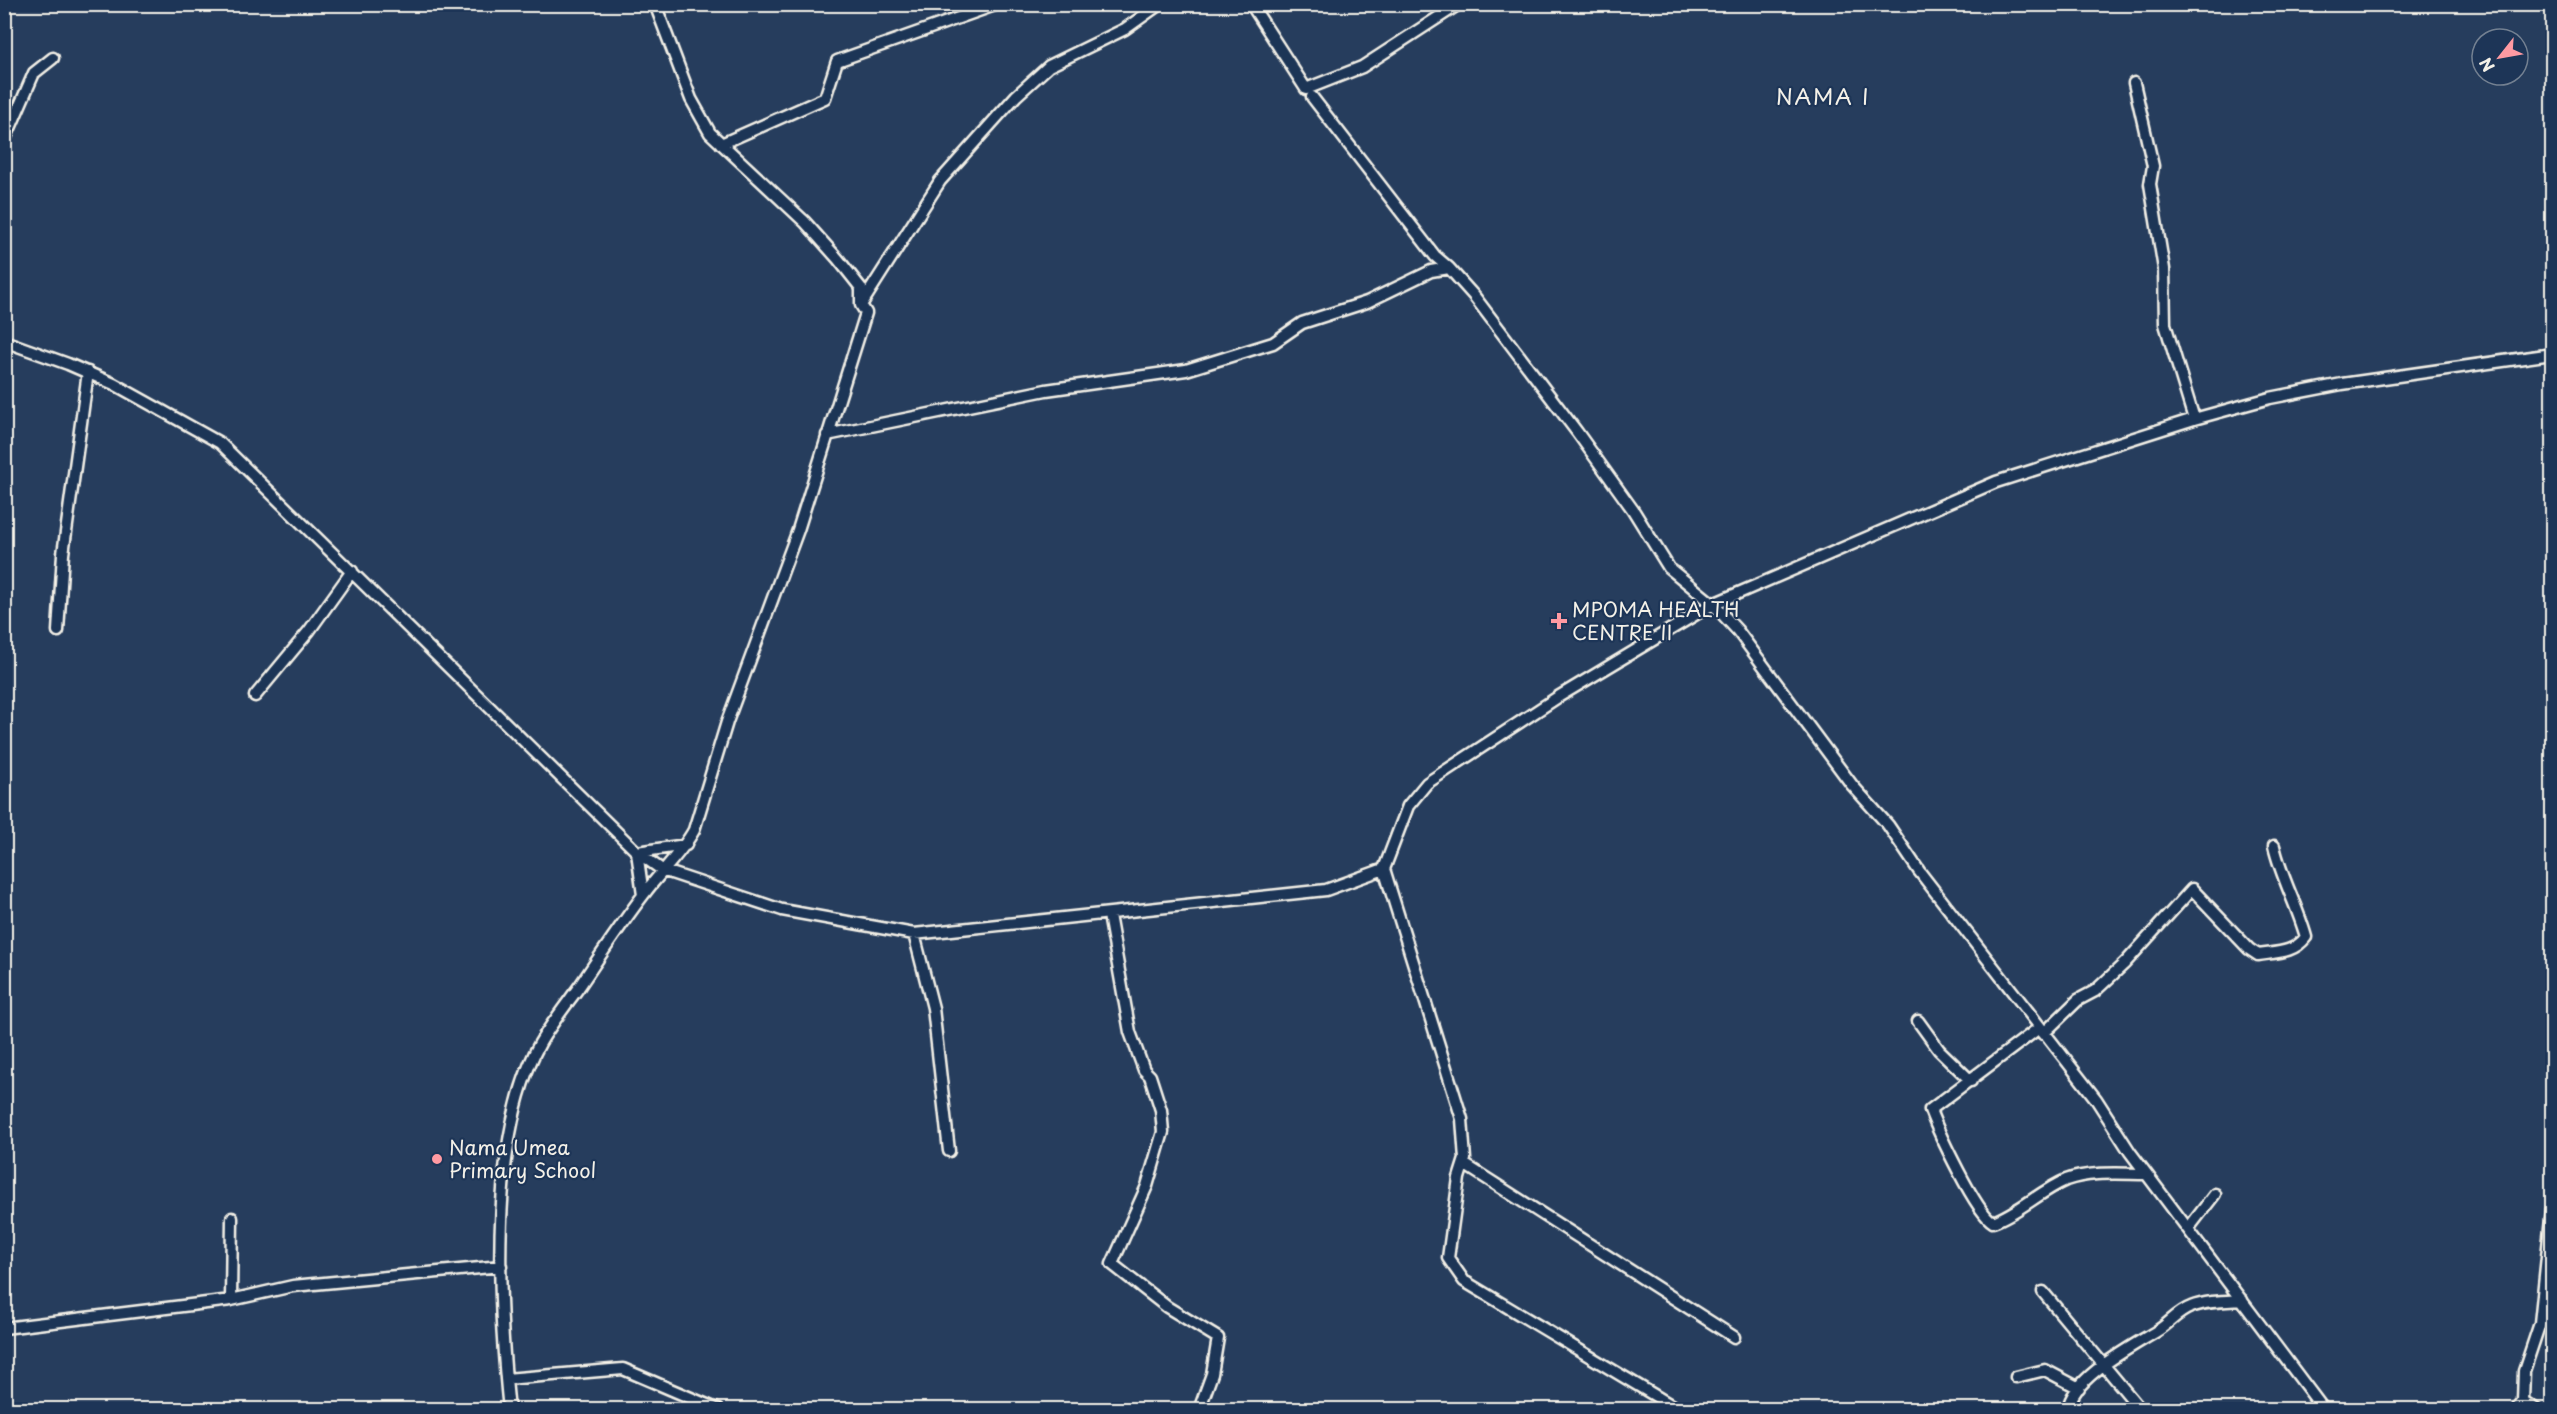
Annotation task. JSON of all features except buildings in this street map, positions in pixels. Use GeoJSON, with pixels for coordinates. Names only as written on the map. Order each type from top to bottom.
{"type":"FeatureCollection","features":[{"type":"Feature","properties":{"kind":"street"},"geometry":{"type":"LineString","coordinates":[[509,1410],[501,1340],[504,1172],[520,1088],[540,1043],[643,895],[662,870],[686,845],[694,830],[727,722],[798,531],[866,314],[861,305],[861,288],[838,259],[805,222],[710,133],[691,99],[654,4]]}},
{"type":"Feature","properties":{"kind":"street"},"geometry":{"type":"LineString","coordinates":[[721,144],[825,98],[837,61],[998,4]]}},
{"type":"Feature","properties":{"kind":"street"},"geometry":{"type":"LineString","coordinates":[[861,305],[940,181],[1016,96],[1049,66],[1125,29],[1161,4]]}},
{"type":"Feature","properties":{"kind":"street"},"geometry":{"type":"LineString","coordinates":[[1251,4],[1306,89],[1362,67],[1460,4]]}},
{"type":"Feature","properties":{"kind":"street"},"geometry":{"type":"LineString","coordinates":[[4,142],[34,73],[53,58]]}},
{"type":"Feature","properties":{"kind":"street"},"geometry":{"type":"LineString","coordinates":[[2134,83],[2153,166],[2150,184],[2164,269],[2165,324],[2194,419]]}},
{"type":"Feature","properties":{"kind":"street"},"geometry":{"type":"LineString","coordinates":[[1312,97],[1436,256],[1474,296],[1633,510],[1669,568],[1713,604],[1737,630],[1852,785],[1888,825],[1919,871],[2096,1099],[2146,1174],[2324,1410]]}},
{"type":"Feature","properties":{"kind":"street"},"geometry":{"type":"LineString","coordinates":[[827,435],[1046,390],[1186,370],[1273,343],[1302,323],[1367,302],[1431,271],[1449,268]]}},
{"type":"Feature","properties":{"kind":"street"},"geometry":{"type":"LineString","coordinates":[[4,341],[88,372],[159,407],[220,443],[638,852],[662,870],[782,910],[914,934],[1109,915],[1326,890],[1384,869]]}},
{"type":"Feature","properties":{"kind":"street"},"geometry":{"type":"LineString","coordinates":[[1679,1410],[1464,1281],[1448,1258],[1459,1178],[1464,1164],[1462,1119],[1384,869],[1408,806],[1427,783],[1558,697],[1713,604],[1996,482],[2194,419],[2270,398],[2342,384],[2553,354]]}},
{"type":"Feature","properties":{"kind":"street"},"geometry":{"type":"LineString","coordinates":[[58,631],[63,554],[88,372]]}},
{"type":"Feature","properties":{"kind":"street"},"geometry":{"type":"LineString","coordinates":[[255,696],[309,631],[352,571]]}},
{"type":"Feature","properties":{"kind":"street"},"geometry":{"type":"LineString","coordinates":[[638,852],[686,845]]}},
{"type":"Feature","properties":{"kind":"street"},"geometry":{"type":"LineString","coordinates":[[2146,1174],[2086,1175],[2067,1180],[2015,1213],[1993,1222],[1980,1212],[1956,1162],[1943,1142],[1930,1110],[2041,1031],[2078,1000],[2095,991],[2125,963],[2192,889],[2249,949],[2258,955],[2289,951],[2300,945],[2306,937],[2299,911],[2279,868],[2274,846]]}},
{"type":"Feature","properties":{"kind":"street"},"geometry":{"type":"LineString","coordinates":[[638,852],[643,895]]}},
{"type":"Feature","properties":{"kind":"street"},"geometry":{"type":"LineString","coordinates":[[1109,915],[1130,1032],[1144,1070],[1150,1076],[1161,1110],[1163,1132],[1147,1186],[1112,1263],[1167,1307],[1218,1338],[1212,1374],[1199,1410]]}},
{"type":"Feature","properties":{"kind":"street"},"geometry":{"type":"LineString","coordinates":[[914,934],[933,1008],[949,1151]]}},
{"type":"Feature","properties":{"kind":"street"},"geometry":{"type":"LineString","coordinates":[[1918,1021],[1939,1050],[1971,1081]]}},
{"type":"Feature","properties":{"kind":"street"},"geometry":{"type":"LineString","coordinates":[[1464,1164],[1734,1337]]}},
{"type":"Feature","properties":{"kind":"street"},"geometry":{"type":"LineString","coordinates":[[2188,1229],[2215,1194]]}},
{"type":"Feature","properties":{"kind":"street"},"geometry":{"type":"LineString","coordinates":[[2537,1410],[2519,1405],[2524,1371],[2544,1300],[2553,1209]]}},
{"type":"Feature","properties":{"kind":"street"},"geometry":{"type":"LineString","coordinates":[[231,1300],[232,1218]]}},
{"type":"Feature","properties":{"kind":"street"},"geometry":{"type":"LineString","coordinates":[[4,1328],[231,1300],[293,1286],[501,1266]]}},
{"type":"Feature","properties":{"kind":"street"},"geometry":{"type":"LineString","coordinates":[[2043,1292],[2141,1410]]}},
{"type":"Feature","properties":{"kind":"street"},"geometry":{"type":"LineString","coordinates":[[2068,1409],[2070,1399],[2079,1388],[2104,1366],[2191,1307],[2242,1300]]}},
{"type":"Feature","properties":{"kind":"street"},"geometry":{"type":"LineString","coordinates":[[506,1379],[622,1369],[719,1410]]}},
{"type":"Feature","properties":{"kind":"street"},"geometry":{"type":"LineString","coordinates":[[2016,1377],[2045,1370],[2079,1388]]}},
{"type":"Feature","properties":{"kind":"place","name":"MPOMA HEALTH CENTRE II"},"geometry":{"type":"Point","coordinates":[1559,621]}},
{"type":"Feature","properties":{"kind":"place","name":"Nama Umea Primary School"},"geometry":{"type":"Point","coordinates":[437,1159]}},
{"type":"Feature","properties":{"kind":"district","name":"NAMA I"},"geometry":{"type":"Point","coordinates":[1823,97]}}]}
